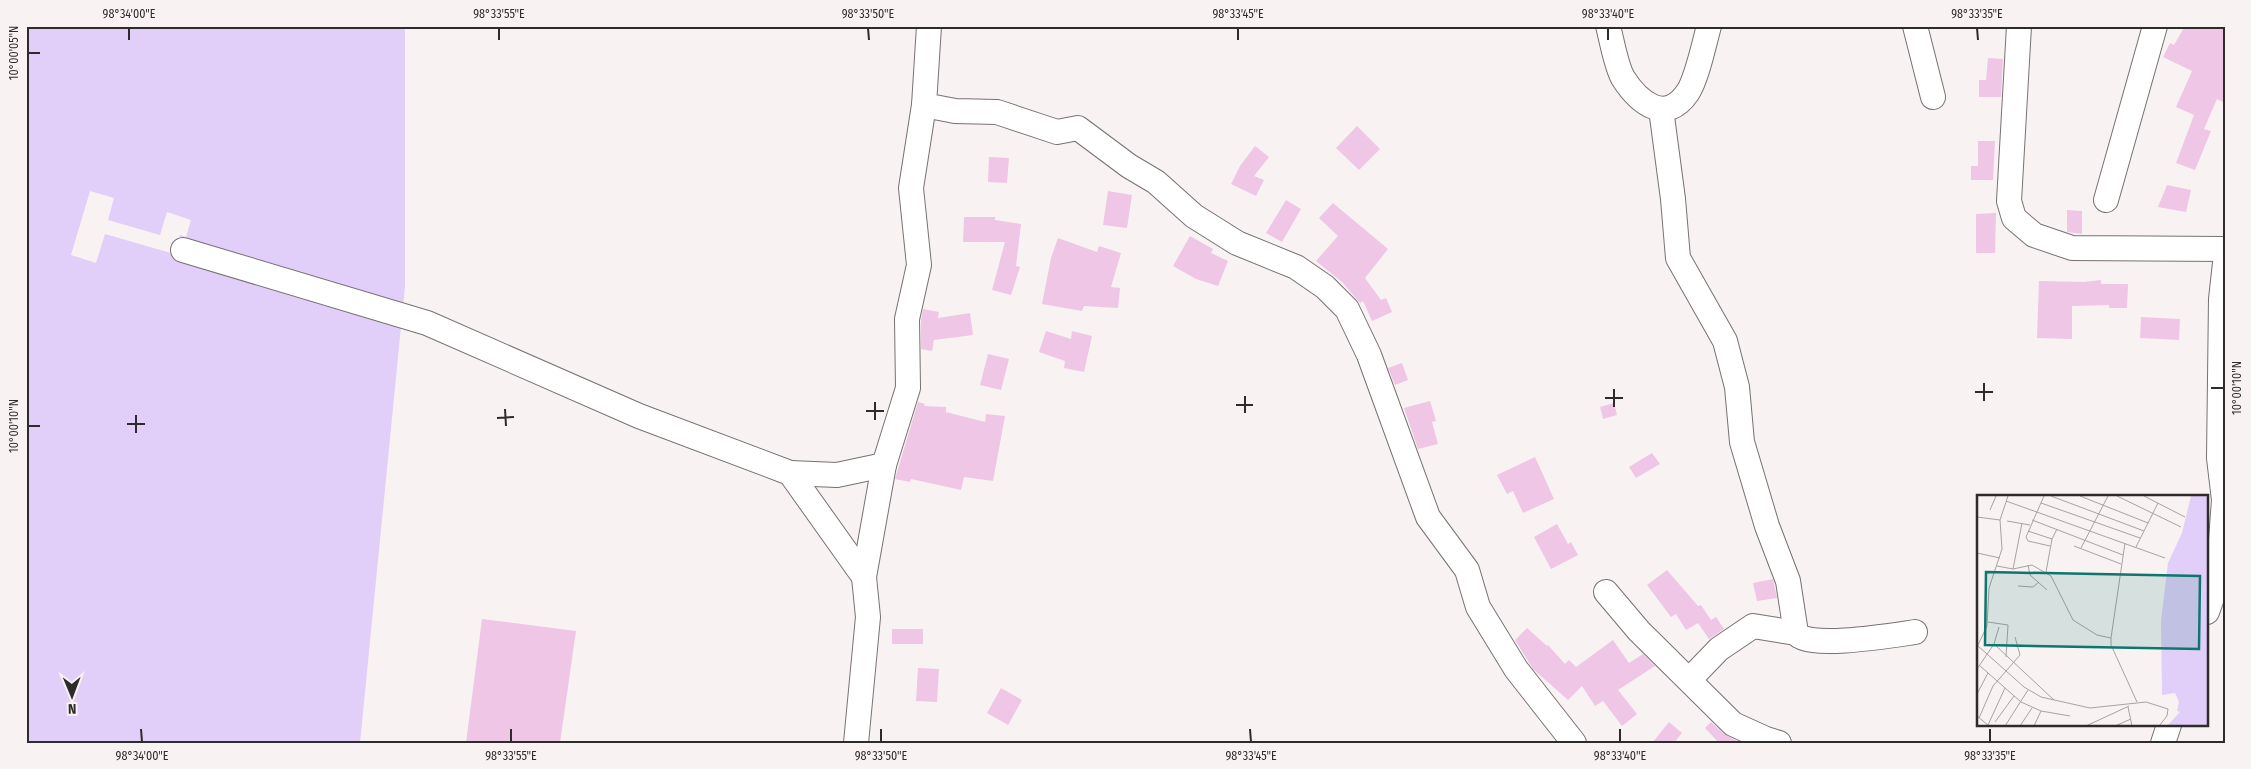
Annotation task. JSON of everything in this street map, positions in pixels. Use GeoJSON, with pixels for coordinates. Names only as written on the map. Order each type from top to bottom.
{"type":"FeatureCollection","features":[{"type":"Feature","properties":{"kind":"street"},"geometry":{"type":"LineString","coordinates":[[856,743],[868,617],[864,577],[884,465],[908,388],[907,319],[919,265],[911,188],[924,105],[929,26]]}},
{"type":"Feature","properties":{"kind":"street"},"geometry":{"type":"LineString","coordinates":[[1608,26],[1622,76],[1649,106],[1661,109],[1680,102],[1689,90],[1709,26]]}},
{"type":"Feature","properties":{"kind":"street"},"geometry":{"type":"LineString","coordinates":[[1915,26],[1934,97]]}},
{"type":"Feature","properties":{"kind":"street"},"geometry":{"type":"LineString","coordinates":[[2019,26],[2009,201],[2014,218],[2034,236],[2072,248],[2225,249]]}},
{"type":"Feature","properties":{"kind":"street"},"geometry":{"type":"LineString","coordinates":[[2106,200],[2154,26]]}},
{"type":"Feature","properties":{"kind":"street"},"geometry":{"type":"LineString","coordinates":[[924,105],[955,111],[997,112],[1057,132],[1078,128],[1129,166],[1156,182],[1194,216],[1237,243],[1296,267],[1325,287],[1347,310],[1369,355],[1428,517],[1467,570],[1478,607],[1516,668],[1574,743]]}},
{"type":"Feature","properties":{"kind":"street"},"geometry":{"type":"LineString","coordinates":[[1661,109],[1673,199],[1678,258],[1725,341],[1736,387],[1742,442],[1767,526],[1788,580],[1796,633],[1799,638],[1804,640],[1828,642],[1915,632]]}},
{"type":"Feature","properties":{"kind":"street"},"geometry":{"type":"LineString","coordinates":[[183,250],[427,323],[639,416],[790,473],[836,475],[884,465]]}},
{"type":"Feature","properties":{"kind":"street"},"geometry":{"type":"LineString","coordinates":[[2208,609],[2212,598],[2221,540],[2224,500],[2221,299],[2225,263]]}},
{"type":"Feature","properties":{"kind":"street"},"geometry":{"type":"LineString","coordinates":[[790,473],[864,577]]}},
{"type":"Feature","properties":{"kind":"street"},"geometry":{"type":"LineString","coordinates":[[1606,592],[1639,631],[1690,679],[1733,724],[1779,743]]}},
{"type":"Feature","properties":{"kind":"street"},"geometry":{"type":"LineString","coordinates":[[1690,679],[1719,649],[1754,626],[1796,633]]}},
{"type":"Feature","properties":{"kind":"street"},"geometry":{"type":"LineString","coordinates":[[2162,743],[2168,726]]}},
{"type":"Feature","properties":{"kind":"shaded area"},"geometry":{"type":"Polygon","coordinates":[[[26,26],[405,26],[405,286],[360,743],[26,743],[26,26]]]}},
{"type":"Feature","properties":{"kind":"pier"},"geometry":{"type":"Polygon","coordinates":[[[90,191],[114,198],[108,220],[160,235],[167,212],[191,220],[186,237],[180,235],[181,256],[105,234],[96,263],[71,255],[90,191]]]}},
{"type":"Feature","properties":{"kind":"building"},"geometry":{"type":"Polygon","coordinates":[[[2185,26],[2225,26],[2225,103],[2217,99],[2204,129],[2211,131],[2195,170],[2176,163],[2194,115],[2176,107],[2192,71],[2163,57],[2170,43],[2174,45],[2185,26]]]}},
{"type":"Feature","properties":{"kind":"building"},"geometry":{"type":"Polygon","coordinates":[[[1988,58],[2003,59],[2001,97],[1979,97],[1979,80],[1986,80],[1988,58]]]}},
{"type":"Feature","properties":{"kind":"building"},"geometry":{"type":"Polygon","coordinates":[[[1357,126],[1380,149],[1359,170],[1336,148],[1357,126]]]}},
{"type":"Feature","properties":{"kind":"building"},"geometry":{"type":"Polygon","coordinates":[[[1978,141],[1995,141],[1993,180],[1971,180],[1971,166],[1978,166],[1978,141]]]}},
{"type":"Feature","properties":{"kind":"building"},"geometry":{"type":"Polygon","coordinates":[[[1255,146],[1269,157],[1254,176],[1264,180],[1256,196],[1231,184],[1240,166],[1255,146]]]}},
{"type":"Feature","properties":{"kind":"building"},"geometry":{"type":"Polygon","coordinates":[[[989,157],[1009,158],[1007,183],[988,182],[989,157]]]}},
{"type":"Feature","properties":{"kind":"building"},"geometry":{"type":"Polygon","coordinates":[[[2167,185],[2191,190],[2186,212],[2158,207],[2167,185]]]}},
{"type":"Feature","properties":{"kind":"building"},"geometry":{"type":"Polygon","coordinates":[[[1108,191],[1132,195],[1127,228],[1103,225],[1108,191]]]}},
{"type":"Feature","properties":{"kind":"building"},"geometry":{"type":"Polygon","coordinates":[[[1286,200],[1301,209],[1282,242],[1266,233],[1286,200]]]}},
{"type":"Feature","properties":{"kind":"building"},"geometry":{"type":"Polygon","coordinates":[[[1333,203],[1388,249],[1365,278],[1381,300],[1386,298],[1392,312],[1372,321],[1363,301],[1360,303],[1342,282],[1316,261],[1338,236],[1319,218],[1333,203]]]}},
{"type":"Feature","properties":{"kind":"building"},"geometry":{"type":"Polygon","coordinates":[[[2067,210],[2082,211],[2082,234],[2067,232],[2067,210]]]}},
{"type":"Feature","properties":{"kind":"building"},"geometry":{"type":"Polygon","coordinates":[[[1996,213],[1995,253],[1976,253],[1976,214],[1996,213]]]}},
{"type":"Feature","properties":{"kind":"building"},"geometry":{"type":"Polygon","coordinates":[[[964,217],[995,217],[995,220],[1021,224],[1016,266],[1020,267],[1011,295],[992,290],[1005,242],[963,242],[964,217]]]}},
{"type":"Feature","properties":{"kind":"building"},"geometry":{"type":"Polygon","coordinates":[[[1190,236],[1213,249],[1211,253],[1228,261],[1218,286],[1196,279],[1173,266],[1190,236]]]}},
{"type":"Feature","properties":{"kind":"building"},"geometry":{"type":"Polygon","coordinates":[[[1058,238],[1097,252],[1099,246],[1121,253],[1111,287],[1120,288],[1118,308],[1084,306],[1082,311],[1042,304],[1051,258],[1058,238]]]}},
{"type":"Feature","properties":{"kind":"building"},"geometry":{"type":"Polygon","coordinates":[[[2101,280],[2101,284],[2128,284],[2127,308],[2109,308],[2109,305],[2072,306],[2072,339],[2037,338],[2039,281],[2084,282],[2101,280]]]}},
{"type":"Feature","properties":{"kind":"building"},"geometry":{"type":"Polygon","coordinates":[[[923,309],[939,312],[938,318],[970,313],[973,335],[934,340],[932,351],[921,349],[923,309]]]}},
{"type":"Feature","properties":{"kind":"building"},"geometry":{"type":"Polygon","coordinates":[[[2141,317],[2180,319],[2179,340],[2140,338],[2141,317]]]}},
{"type":"Feature","properties":{"kind":"building"},"geometry":{"type":"Polygon","coordinates":[[[1046,331],[1071,339],[1072,331],[1092,336],[1084,372],[1064,368],[1065,361],[1039,352],[1046,331]]]}},
{"type":"Feature","properties":{"kind":"building"},"geometry":{"type":"Polygon","coordinates":[[[988,354],[1009,359],[1001,390],[980,385],[988,354]]]}},
{"type":"Feature","properties":{"kind":"building"},"geometry":{"type":"Polygon","coordinates":[[[1402,363],[1408,380],[1395,385],[1388,368],[1402,363]]]}},
{"type":"Feature","properties":{"kind":"building"},"geometry":{"type":"Polygon","coordinates":[[[1430,401],[1436,421],[1432,422],[1438,444],[1418,449],[1404,408],[1430,401]]]}},
{"type":"Feature","properties":{"kind":"building"},"geometry":{"type":"Polygon","coordinates":[[[918,402],[925,404],[924,406],[946,407],[946,412],[985,422],[986,414],[1005,416],[993,481],[964,477],[961,490],[911,479],[910,482],[895,479],[918,402]]]}},
{"type":"Feature","properties":{"kind":"building"},"geometry":{"type":"Polygon","coordinates":[[[1614,403],[1617,415],[1603,419],[1600,407],[1614,403]]]}},
{"type":"Feature","properties":{"kind":"building"},"geometry":{"type":"Polygon","coordinates":[[[1652,453],[1660,464],[1636,478],[1629,467],[1652,453]]]}},
{"type":"Feature","properties":{"kind":"building"},"geometry":{"type":"Polygon","coordinates":[[[1535,457],[1554,499],[1523,513],[1513,491],[1507,494],[1497,475],[1535,457]]]}},
{"type":"Feature","properties":{"kind":"building"},"geometry":{"type":"Polygon","coordinates":[[[1557,524],[1568,544],[1571,542],[1578,555],[1551,569],[1534,537],[1557,524]]]}},
{"type":"Feature","properties":{"kind":"building"},"geometry":{"type":"Polygon","coordinates":[[[1667,570],[1698,606],[1701,605],[1711,620],[1716,617],[1724,629],[1709,639],[1698,623],[1686,630],[1676,614],[1671,617],[1647,585],[1667,570]]]}},
{"type":"Feature","properties":{"kind":"building"},"geometry":{"type":"Polygon","coordinates":[[[1773,579],[1777,598],[1757,601],[1753,583],[1773,579]]]}},
{"type":"Feature","properties":{"kind":"building"},"geometry":{"type":"Polygon","coordinates":[[[482,619],[576,631],[560,743],[466,743],[482,619]]]}},
{"type":"Feature","properties":{"kind":"building"},"geometry":{"type":"Polygon","coordinates":[[[1527,628],[1548,645],[1565,664],[1569,660],[1576,667],[1613,640],[1629,663],[1643,654],[1655,666],[1618,690],[1637,714],[1622,726],[1603,701],[1595,706],[1582,686],[1568,700],[1533,669],[1515,640],[1527,628]]]}},
{"type":"Feature","properties":{"kind":"building"},"geometry":{"type":"Polygon","coordinates":[[[892,629],[923,629],[923,644],[892,644],[892,629]]]}},
{"type":"Feature","properties":{"kind":"building"},"geometry":{"type":"Polygon","coordinates":[[[918,668],[939,669],[937,702],[916,701],[918,668]]]}},
{"type":"Feature","properties":{"kind":"building"},"geometry":{"type":"Polygon","coordinates":[[[1001,688],[1022,700],[1008,725],[987,713],[1001,688]]]}},
{"type":"Feature","properties":{"kind":"building"},"geometry":{"type":"Polygon","coordinates":[[[1669,722],[1682,733],[1674,743],[1652,743],[1669,722]]]}},
{"type":"Feature","properties":{"kind":"building"},"geometry":{"type":"Polygon","coordinates":[[[1711,722],[1724,734],[1741,743],[1719,743],[1705,728],[1711,722]]]}}]}
